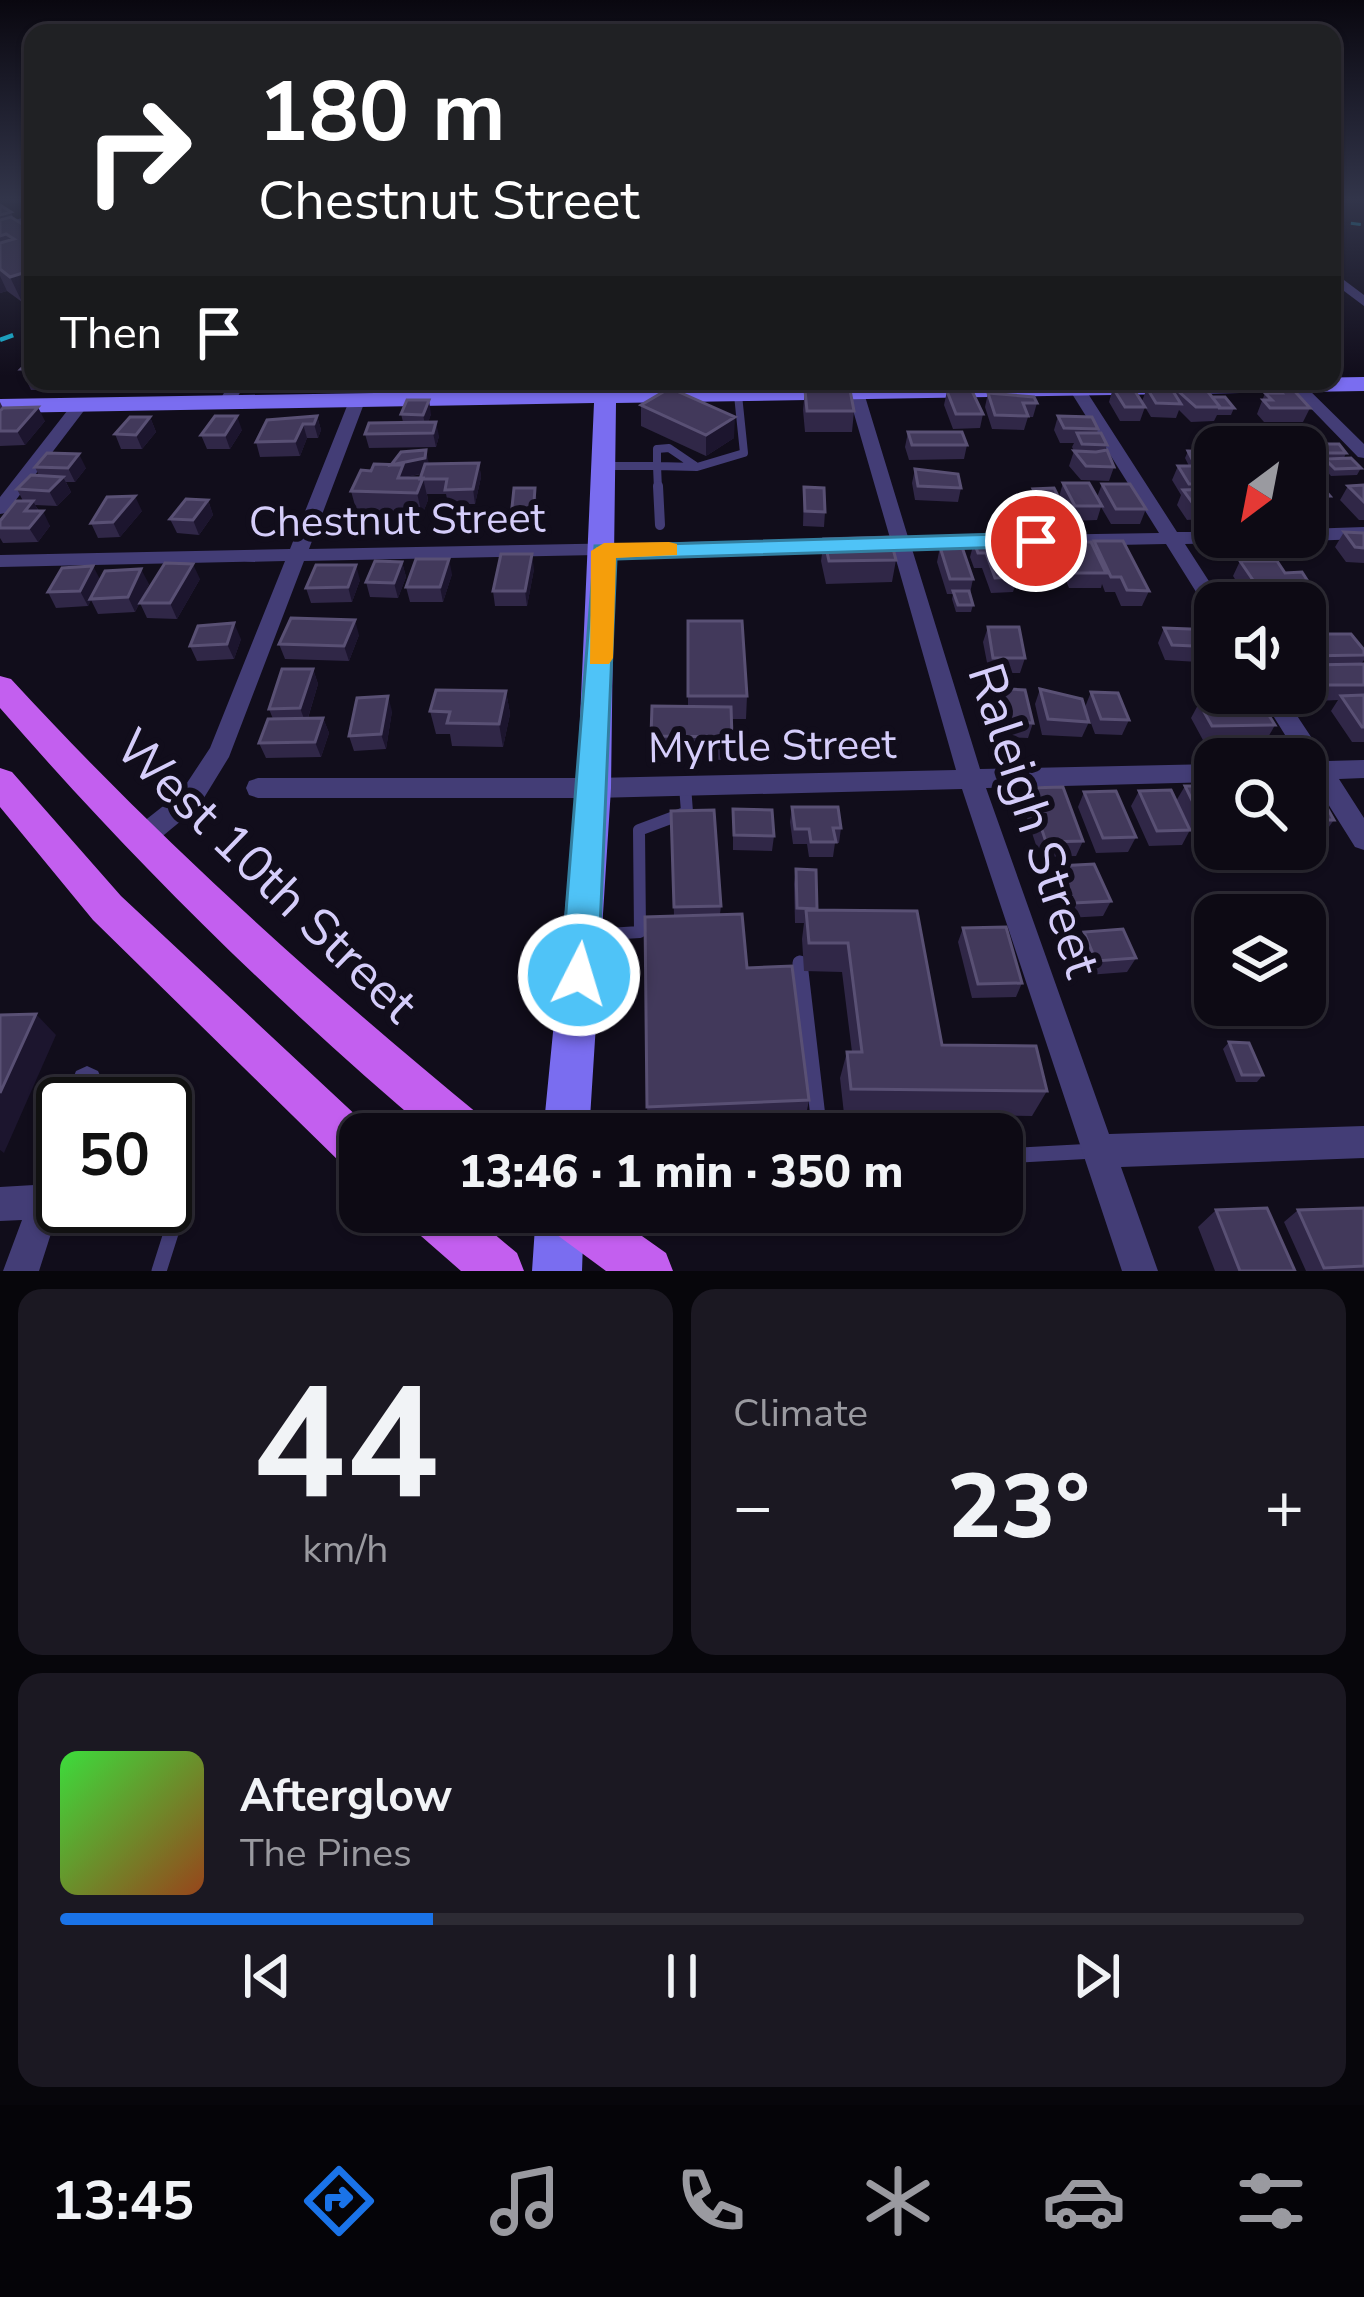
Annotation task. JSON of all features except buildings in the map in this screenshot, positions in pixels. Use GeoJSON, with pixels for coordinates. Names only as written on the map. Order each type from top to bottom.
{"type":"FeatureCollection","features":[{"type":"Feature","properties":{"kind":"main road"},"geometry":{"type":"LineString","coordinates":[[0,406],[356,401],[419,390],[740,405],[782,390]]}},
{"type":"Feature","properties":{"kind":"main road"},"geometry":{"type":"LineString","coordinates":[[824,390],[919,390]]}},
{"type":"Feature","properties":{"kind":"main road"},"geometry":{"type":"LineString","coordinates":[[568,1113],[594,788],[605,397]]}},
{"type":"Feature","properties":{"kind":"main road","name":"West 10th Street"},"geometry":{"type":"LineString","coordinates":[[0,687],[138,842],[332,1021],[442,1113]]}},
{"type":"Feature","properties":{"kind":"main road"},"geometry":{"type":"LineString","coordinates":[[0,782],[106,908],[339,1130]]}},
{"type":"Feature","properties":{"kind":"main road"},"geometry":{"type":"LineString","coordinates":[[455,1233],[499,1271]]}},
{"type":"Feature","properties":{"kind":"main road"},"geometry":{"type":"LineString","coordinates":[[557,1271],[561,1233]]}},
{"type":"Feature","properties":{"kind":"main road"},"geometry":{"type":"LineString","coordinates":[[593,1233],[648,1271]]}},
{"type":"Feature","properties":{"kind":"street"},"geometry":{"type":"LineString","coordinates":[[226,403],[234,390]]}},
{"type":"Feature","properties":{"kind":"street"},"geometry":{"type":"LineString","coordinates":[[1078,390],[1200,582]]}},
{"type":"Feature","properties":{"kind":"street"},"geometry":{"type":"LineString","coordinates":[[1301,390],[1364,453]]}},
{"type":"Feature","properties":{"kind":"street","name":"Raleigh Street"},"geometry":{"type":"LineString","coordinates":[[856,393],[970,779],[1140,1271]]}},
{"type":"Feature","properties":{"kind":"street"},"geometry":{"type":"LineString","coordinates":[[138,842],[167,821],[208,775],[300,557],[356,401]]}},
{"type":"Feature","properties":{"kind":"street"},"geometry":{"type":"LineString","coordinates":[[0,509],[80,405]]}},
{"type":"Feature","properties":{"kind":"street"},"geometry":{"type":"LineString","coordinates":[[1326,534],[1364,533]]}},
{"type":"Feature","properties":{"kind":"street","name":"Chestnut Street"},"geometry":{"type":"LineString","coordinates":[[0,561],[1194,538]]}},
{"type":"Feature","properties":{"kind":"street"},"geometry":{"type":"LineString","coordinates":[[1326,770],[1364,769]]}},
{"type":"Feature","properties":{"kind":"street","name":"Myrtle Street"},"geometry":{"type":"LineString","coordinates":[[258,788],[594,788],[1194,774]]}},
{"type":"Feature","properties":{"kind":"street"},"geometry":{"type":"LineString","coordinates":[[1326,789],[1364,839]]}},
{"type":"Feature","properties":{"kind":"street"},"geometry":{"type":"LineString","coordinates":[[1099,1151],[1364,1142]]}},
{"type":"Feature","properties":{"kind":"street"},"geometry":{"type":"LineString","coordinates":[[0,1204],[36,1203]]}},
{"type":"Feature","properties":{"kind":"street"},"geometry":{"type":"LineString","coordinates":[[21,1271],[39,1233]]}},
{"type":"Feature","properties":{"kind":"lane"},"geometry":{"type":"LineString","coordinates":[[605,466],[699,467],[744,453],[740,405],[724,416]]}},
{"type":"Feature","properties":{"kind":"lane"},"geometry":{"type":"LineString","coordinates":[[660,525],[657,449],[668,448],[699,467]]}},
{"type":"Feature","properties":{"kind":"lane"},"geometry":{"type":"LineString","coordinates":[[583,936],[640,932],[639,830],[687,812],[686,786]]}},
{"type":"Feature","properties":{"kind":"lane"},"geometry":{"type":"LineString","coordinates":[[800,963],[818,1113]]}},
{"type":"Feature","properties":{"kind":"lane"},"geometry":{"type":"LineString","coordinates":[[1023,1155],[1099,1151]]}},
{"type":"Feature","properties":{"kind":"lane"},"geometry":{"type":"LineString","coordinates":[[159,1271],[171,1233]]}},
{"type":"Feature","properties":{"kind":"railway"},"geometry":{"type":"LineString","coordinates":[[0,340],[24,331]]}},
{"type":"Feature","properties":{"kind":"slow traffic"},"geometry":{"type":"LineString","coordinates":[[599,658],[604,551],[669,549]]}},
{"type":"Feature","properties":{"kind":"route"},"geometry":{"type":"LineString","coordinates":[[579,975],[594,788],[604,551],[1036,541]]}}]}
